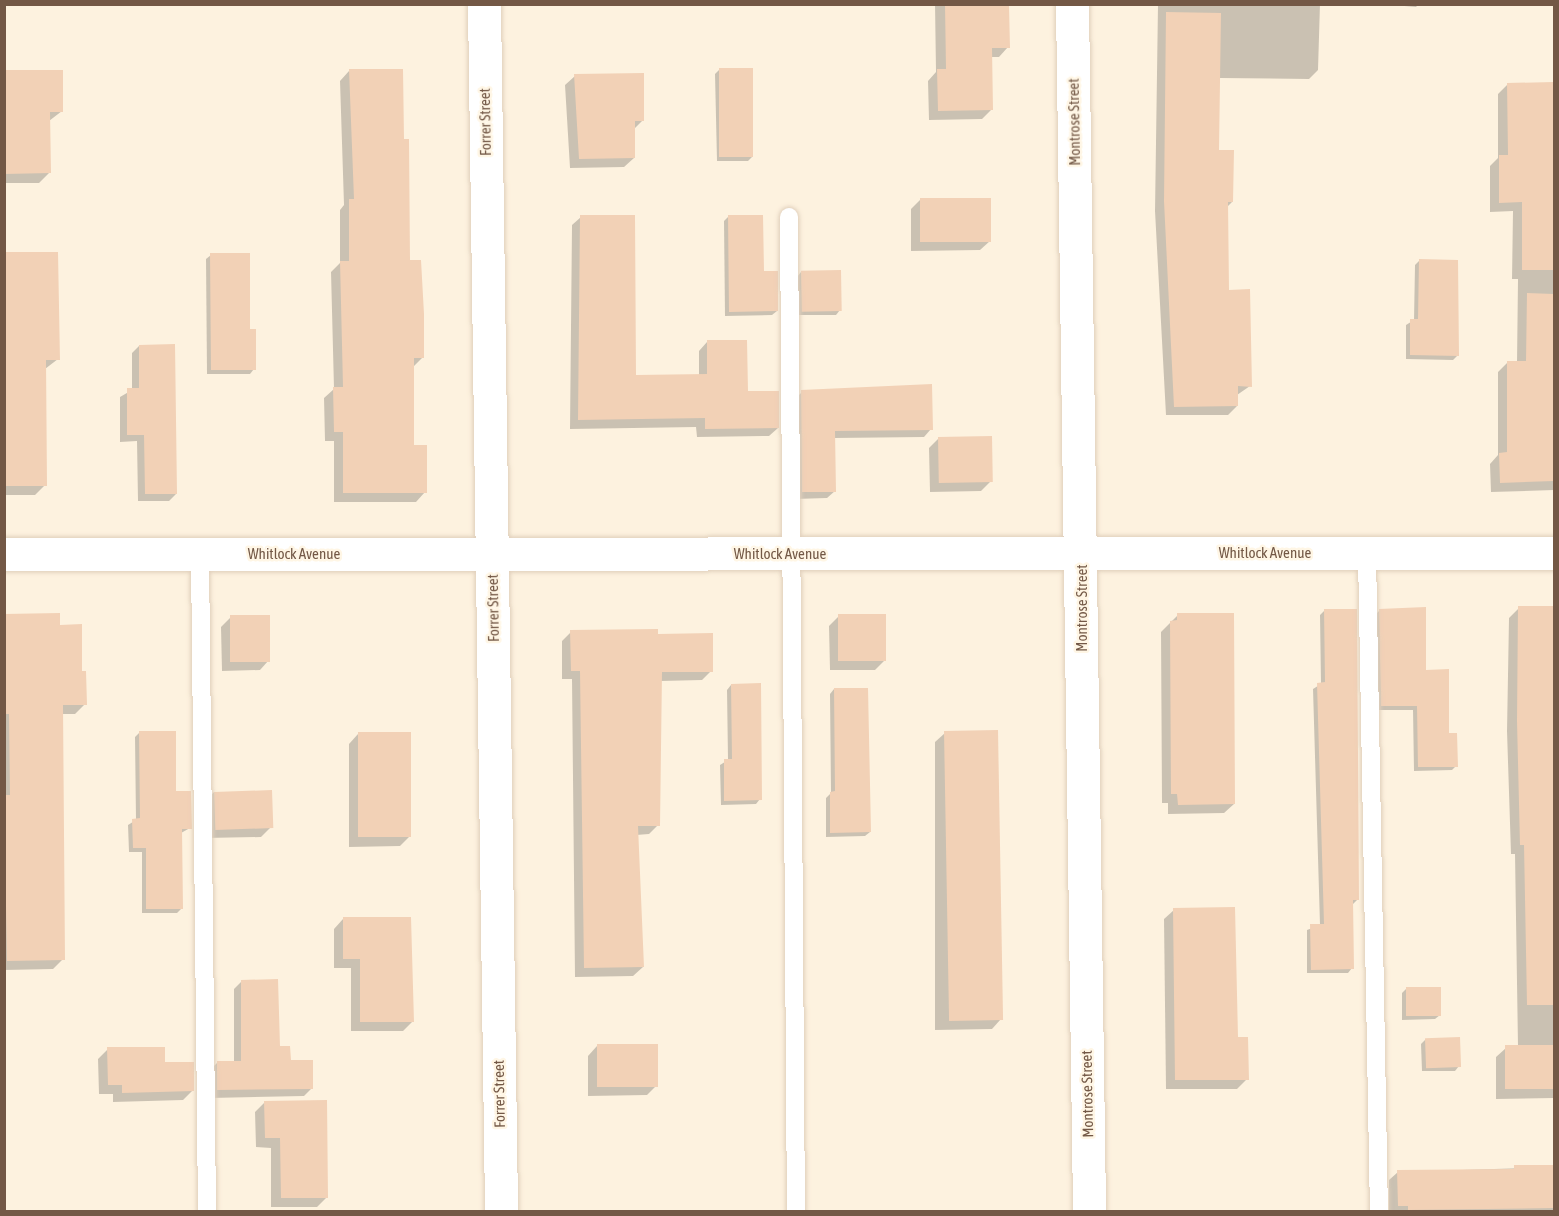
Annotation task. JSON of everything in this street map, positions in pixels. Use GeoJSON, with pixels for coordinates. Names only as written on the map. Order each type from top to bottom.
{"type":"FeatureCollection","features":[{"type":"Feature","properties":{"kind":"street","name":"Forrer Street"},"geometry":{"type":"LineString","coordinates":[[484,4],[501,1212]]}},
{"type":"Feature","properties":{"kind":"street","name":"Montrose Street"},"geometry":{"type":"LineString","coordinates":[[1072,4],[1082,554],[1089,1212]]}},
{"type":"Feature","properties":{"kind":"street","name":"Whitlock Avenue"},"geometry":{"type":"LineString","coordinates":[[4,554],[1554,553]]}},
{"type":"Feature","properties":{"kind":"lane"},"geometry":{"type":"LineString","coordinates":[[789,217],[796,1212]]}},
{"type":"Feature","properties":{"kind":"lane"},"geometry":{"type":"LineString","coordinates":[[1367,553],[1379,1212]]}},
{"type":"Feature","properties":{"kind":"lane"},"geometry":{"type":"LineString","coordinates":[[200,554],[207,1212]]}},
{"type":"Feature","properties":{"kind":"building"},"geometry":{"type":"Polygon","coordinates":[[[945,5],[1009,5],[1010,48],[992,48],[993,110],[938,111],[937,69],[946,69],[945,5]]]}},
{"type":"Feature","properties":{"kind":"building"},"geometry":{"type":"Polygon","coordinates":[[[1166,12],[1221,13],[1219,150],[1234,150],[1233,202],[1228,202],[1229,290],[1250,289],[1252,387],[1238,386],[1238,406],[1174,407],[1164,201],[1166,12]]]}},
{"type":"Feature","properties":{"kind":"building"},"geometry":{"type":"Polygon","coordinates":[[[719,68],[753,68],[753,157],[719,157],[719,68]]]}},
{"type":"Feature","properties":{"kind":"building"},"geometry":{"type":"Polygon","coordinates":[[[349,69],[403,69],[404,139],[409,139],[410,260],[421,260],[424,314],[424,358],[414,358],[414,445],[427,445],[427,493],[343,493],[343,432],[334,432],[333,387],[343,387],[340,261],[349,261],[349,199],[354,199],[349,69]]]}},
{"type":"Feature","properties":{"kind":"building"},"geometry":{"type":"Polygon","coordinates":[[[4,70],[63,70],[63,112],[50,112],[51,173],[4,174],[4,70]]]}},
{"type":"Feature","properties":{"kind":"building"},"geometry":{"type":"Polygon","coordinates":[[[644,73],[644,121],[635,121],[635,158],[579,159],[574,74],[644,73]]]}},
{"type":"Feature","properties":{"kind":"building"},"geometry":{"type":"Polygon","coordinates":[[[1554,82],[1554,270],[1522,270],[1522,202],[1499,203],[1499,155],[1508,155],[1507,83],[1554,82]]]}},
{"type":"Feature","properties":{"kind":"building"},"geometry":{"type":"Polygon","coordinates":[[[920,198],[991,198],[991,242],[920,242],[920,198]]]}},
{"type":"Feature","properties":{"kind":"building"},"geometry":{"type":"Polygon","coordinates":[[[580,215],[635,215],[636,375],[707,374],[707,340],[747,340],[748,391],[779,391],[779,428],[705,429],[705,418],[578,420],[580,215]]]}},
{"type":"Feature","properties":{"kind":"building"},"geometry":{"type":"Polygon","coordinates":[[[728,215],[763,215],[764,271],[778,271],[778,311],[729,312],[728,215]]]}},
{"type":"Feature","properties":{"kind":"building"},"geometry":{"type":"Polygon","coordinates":[[[4,252],[58,252],[60,360],[46,360],[47,486],[4,486],[4,252]]]}},
{"type":"Feature","properties":{"kind":"building"},"geometry":{"type":"Polygon","coordinates":[[[210,253],[250,253],[250,329],[256,329],[256,370],[211,370],[210,253]]]}},
{"type":"Feature","properties":{"kind":"building"},"geometry":{"type":"Polygon","coordinates":[[[1419,259],[1458,260],[1459,356],[1410,355],[1410,319],[1418,319],[1419,259]]]}},
{"type":"Feature","properties":{"kind":"building"},"geometry":{"type":"Polygon","coordinates":[[[841,270],[842,311],[802,312],[801,271],[841,270]]]}},
{"type":"Feature","properties":{"kind":"building"},"geometry":{"type":"Polygon","coordinates":[[[1527,293],[1554,294],[1554,481],[1500,483],[1499,453],[1507,452],[1507,361],[1526,361],[1527,293]]]}},
{"type":"Feature","properties":{"kind":"building"},"geometry":{"type":"Polygon","coordinates":[[[175,344],[177,494],[145,494],[144,435],[127,435],[127,388],[139,388],[139,345],[175,344]]]}},
{"type":"Feature","properties":{"kind":"building"},"geometry":{"type":"Polygon","coordinates":[[[932,384],[933,430],[835,431],[836,492],[802,492],[801,390],[932,384]]]}},
{"type":"Feature","properties":{"kind":"building"},"geometry":{"type":"Polygon","coordinates":[[[992,436],[993,482],[939,483],[938,437],[992,436]]]}},
{"type":"Feature","properties":{"kind":"building"},"geometry":{"type":"Polygon","coordinates":[[[1518,606],[1554,606],[1554,1005],[1527,1005],[1524,845],[1520,845],[1517,721],[1518,606]]]}},
{"type":"Feature","properties":{"kind":"building"},"geometry":{"type":"Polygon","coordinates":[[[1426,607],[1426,670],[1449,669],[1449,733],[1457,733],[1458,767],[1418,767],[1417,706],[1381,706],[1379,609],[1426,607]]]}},
{"type":"Feature","properties":{"kind":"building"},"geometry":{"type":"Polygon","coordinates":[[[1324,609],[1357,609],[1359,900],[1353,900],[1354,969],[1311,970],[1310,924],[1324,924],[1317,683],[1325,682],[1324,609]]]}},
{"type":"Feature","properties":{"kind":"building"},"geometry":{"type":"Polygon","coordinates":[[[60,613],[60,625],[82,624],[82,671],[86,671],[87,705],[63,705],[65,960],[7,961],[4,795],[10,795],[9,714],[4,714],[4,614],[60,613]]]}},
{"type":"Feature","properties":{"kind":"building"},"geometry":{"type":"Polygon","coordinates":[[[1177,613],[1234,613],[1235,804],[1178,805],[1177,794],[1171,794],[1170,621],[1177,620],[1177,613]]]}},
{"type":"Feature","properties":{"kind":"building"},"geometry":{"type":"Polygon","coordinates":[[[838,614],[886,614],[886,661],[838,661],[838,614]]]}},
{"type":"Feature","properties":{"kind":"building"},"geometry":{"type":"Polygon","coordinates":[[[230,615],[270,615],[270,662],[230,662],[230,615]]]}},
{"type":"Feature","properties":{"kind":"building"},"geometry":{"type":"Polygon","coordinates":[[[658,629],[658,634],[713,633],[713,672],[662,672],[660,826],[638,826],[644,967],[584,968],[580,671],[571,671],[570,630],[658,629]]]}},
{"type":"Feature","properties":{"kind":"building"},"geometry":{"type":"Polygon","coordinates":[[[761,683],[762,800],[724,801],[724,759],[732,759],[731,684],[761,683]]]}},
{"type":"Feature","properties":{"kind":"building"},"geometry":{"type":"Polygon","coordinates":[[[834,688],[868,688],[871,832],[830,833],[830,792],[835,791],[834,688]]]}},
{"type":"Feature","properties":{"kind":"building"},"geometry":{"type":"Polygon","coordinates":[[[998,730],[1003,1020],[949,1021],[944,731],[998,730]]]}},
{"type":"Feature","properties":{"kind":"building"},"geometry":{"type":"Polygon","coordinates":[[[139,731],[176,731],[176,791],[191,791],[192,829],[182,829],[183,909],[146,909],[146,848],[133,848],[132,819],[140,818],[139,731]]]}},
{"type":"Feature","properties":{"kind":"building"},"geometry":{"type":"Polygon","coordinates":[[[358,732],[411,732],[411,837],[358,837],[358,732]]]}},
{"type":"Feature","properties":{"kind":"building"},"geometry":{"type":"Polygon","coordinates":[[[272,790],[273,828],[215,830],[214,792],[272,790]]]}},
{"type":"Feature","properties":{"kind":"building"},"geometry":{"type":"Polygon","coordinates":[[[1235,907],[1238,1037],[1248,1037],[1249,1080],[1175,1080],[1173,908],[1235,907]]]}},
{"type":"Feature","properties":{"kind":"building"},"geometry":{"type":"Polygon","coordinates":[[[343,917],[411,917],[414,1022],[360,1022],[360,959],[343,959],[343,917]]]}},
{"type":"Feature","properties":{"kind":"building"},"geometry":{"type":"Polygon","coordinates":[[[278,979],[280,1046],[290,1046],[291,1060],[313,1060],[313,1089],[217,1090],[217,1061],[241,1061],[241,980],[278,979]]]}},
{"type":"Feature","properties":{"kind":"building"},"geometry":{"type":"Polygon","coordinates":[[[1406,987],[1441,987],[1441,1016],[1406,1016],[1406,987]]]}},
{"type":"Feature","properties":{"kind":"building"},"geometry":{"type":"Polygon","coordinates":[[[1460,1037],[1461,1067],[1426,1068],[1425,1038],[1460,1037]]]}},
{"type":"Feature","properties":{"kind":"building"},"geometry":{"type":"Polygon","coordinates":[[[597,1044],[658,1044],[658,1087],[597,1087],[597,1044]]]}},
{"type":"Feature","properties":{"kind":"building"},"geometry":{"type":"Polygon","coordinates":[[[1505,1045],[1554,1045],[1554,1089],[1505,1089],[1505,1045]]]}},
{"type":"Feature","properties":{"kind":"building"},"geometry":{"type":"Polygon","coordinates":[[[107,1047],[165,1047],[165,1062],[194,1062],[194,1091],[122,1093],[122,1085],[108,1085],[107,1047]]]}},
{"type":"Feature","properties":{"kind":"building"},"geometry":{"type":"Polygon","coordinates":[[[327,1100],[328,1198],[281,1198],[280,1138],[265,1138],[264,1101],[327,1100]]]}},
{"type":"Feature","properties":{"kind":"building"},"geometry":{"type":"Polygon","coordinates":[[[1514,1165],[1554,1165],[1554,1208],[1408,1210],[1408,1206],[1398,1206],[1397,1170],[1514,1169],[1514,1165]]]}}]}
